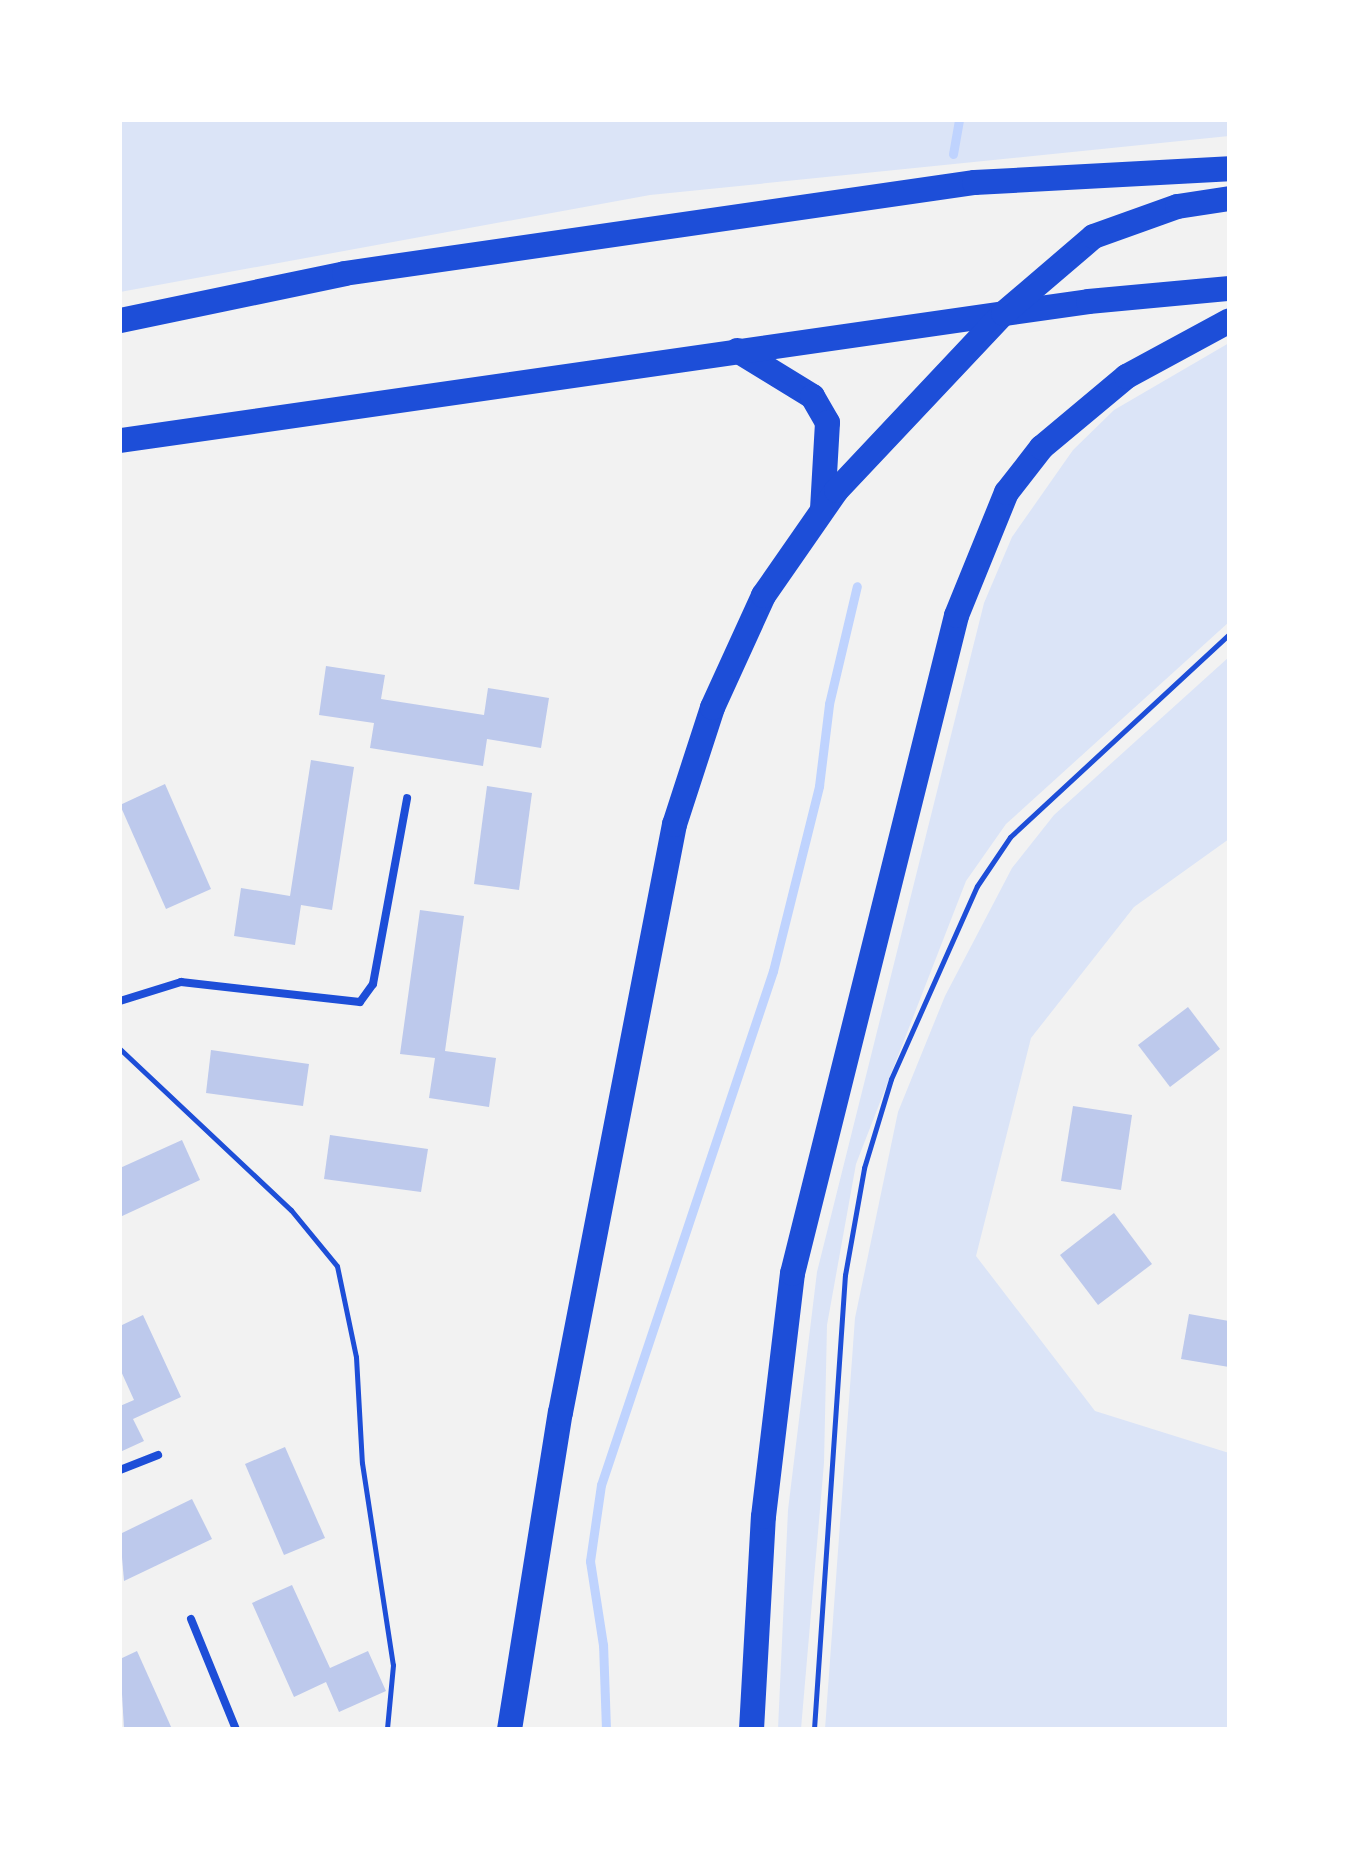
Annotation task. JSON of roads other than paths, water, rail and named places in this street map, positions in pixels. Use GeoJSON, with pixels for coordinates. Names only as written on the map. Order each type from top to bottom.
{"type":"FeatureCollection","features":[{"type":"Feature","properties":{"kind":"main road"},"geometry":{"type":"LineString","coordinates":[[120,320],[344,273],[947,186],[1229,168]]}},
{"type":"Feature","properties":{"kind":"main road"},"geometry":{"type":"LineString","coordinates":[[510,1729],[560,1412],[674,824],[712,707],[763,595],[822,510],[1003,313],[1093,236],[1177,206],[1229,198]]}},
{"type":"Feature","properties":{"kind":"main road"},"geometry":{"type":"LineString","coordinates":[[120,440],[1003,313],[1229,288]]}},
{"type":"Feature","properties":{"kind":"main road"},"geometry":{"type":"LineString","coordinates":[[751,1729],[763,1516],[792,1274],[956,615],[1006,492],[1041,448],[1126,376],[1229,320]]}},
{"type":"Feature","properties":{"kind":"main road"},"geometry":{"type":"LineString","coordinates":[[737,350],[812,396],[827,422],[822,510]]}},
{"type":"Feature","properties":{"kind":"lane"},"geometry":{"type":"LineString","coordinates":[[120,1001],[181,982],[360,1002],[373,984],[407,798]]}},
{"type":"Feature","properties":{"kind":"lane"},"geometry":{"type":"LineString","coordinates":[[120,1470],[158,1455]]}},
{"type":"Feature","properties":{"kind":"lane"},"geometry":{"type":"LineString","coordinates":[[191,1619],[236,1729]]}},
{"type":"Feature","properties":{"kind":"waterway"},"geometry":{"type":"LineString","coordinates":[[953,154],[959,120]]}},
{"type":"Feature","properties":{"kind":"waterway"},"geometry":{"type":"LineString","coordinates":[[606,1729],[603,1645],[590,1561],[601,1485],[773,971],[819,786],[829,704],[857,586]]}}]}
